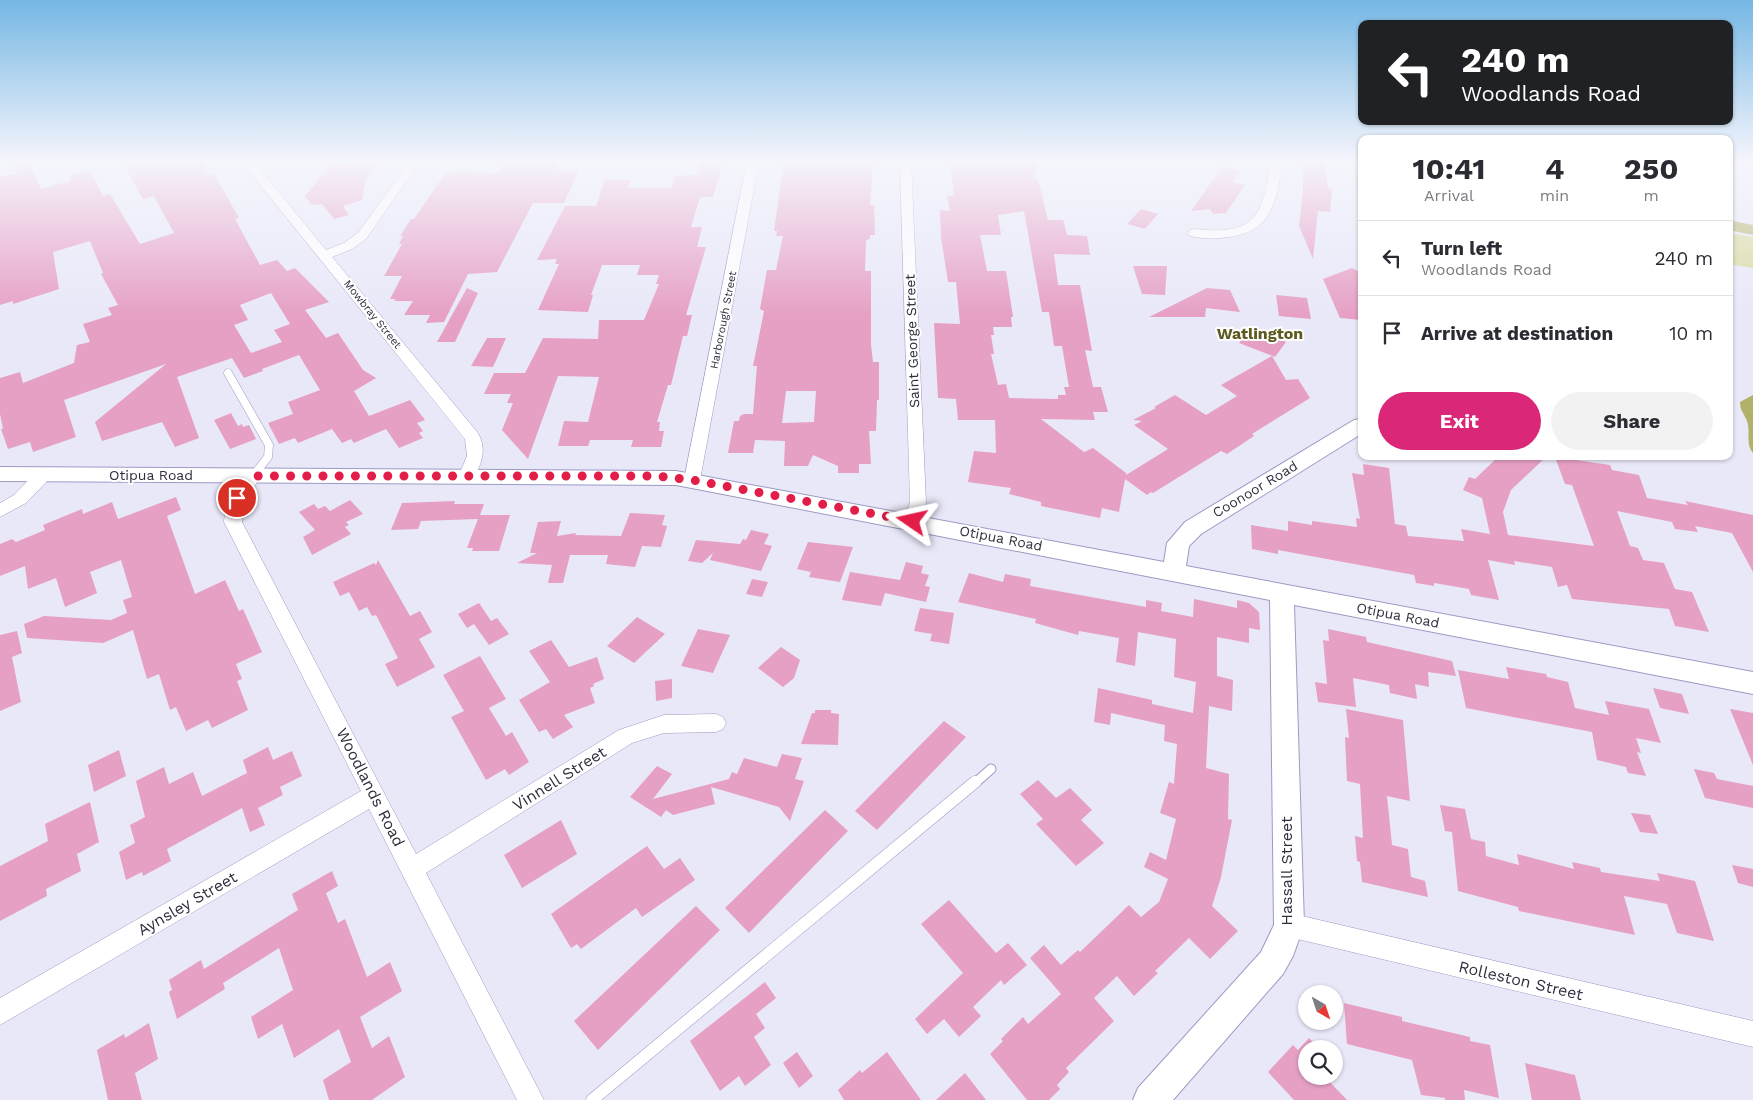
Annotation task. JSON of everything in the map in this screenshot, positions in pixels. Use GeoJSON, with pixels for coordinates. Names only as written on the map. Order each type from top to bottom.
{"type":"FeatureCollection","features":[{"type":"Feature","properties":{"kind":"street","name":"Mowbray Street"},"geometry":{"type":"LineString","coordinates":[[290,212],[472,437],[476,446],[475,458],[467,475]]}},
{"type":"Feature","properties":{"kind":"street"},"geometry":{"type":"LineString","coordinates":[[325,255],[348,246],[362,236],[379,212]]}},
{"type":"Feature","properties":{"kind":"street","name":"Harborough Street"},"geometry":{"type":"LineString","coordinates":[[692,480],[743,212]]}},
{"type":"Feature","properties":{"kind":"street","name":"Saint George Street"},"geometry":{"type":"LineString","coordinates":[[907,212],[918,503],[912,521]]}},
{"type":"Feature","properties":{"kind":"street"},"geometry":{"type":"LineString","coordinates":[[1194,233],[1220,235],[1237,232],[1260,219],[1264,212]]}},
{"type":"Feature","properties":{"kind":"street","name":"Coonoor Road"},"geometry":{"type":"LineString","coordinates":[[1174,572],[1178,543],[1193,528],[1358,427]]}},
{"type":"Feature","properties":{"kind":"street","name":"Otipua Road"},"geometry":{"type":"LineString","coordinates":[[0,474],[657,476],[692,480],[1753,683]]}},
{"type":"Feature","properties":{"kind":"street"},"geometry":{"type":"LineString","coordinates":[[0,511],[20,499],[44,474]]}},
{"type":"Feature","properties":{"kind":"street","name":"Woodlands Road"},"geometry":{"type":"LineString","coordinates":[[253,476],[237,498],[232,510],[233,522],[375,794],[531,1100]]}},
{"type":"Feature","properties":{"kind":"street","name":"Hassall Street"},"geometry":{"type":"LineString","coordinates":[[1150,1100],[1272,963],[1282,945],[1289,926],[1282,593]]}},
{"type":"Feature","properties":{"kind":"street","name":"Vinnell Street"},"geometry":{"type":"LineString","coordinates":[[413,868],[626,736],[664,724],[716,723]]}},
{"type":"Feature","properties":{"kind":"street","name":"Aynsley Street"},"geometry":{"type":"LineString","coordinates":[[0,1012],[375,794]]}},
{"type":"Feature","properties":{"kind":"street","name":"Rolleston Street"},"geometry":{"type":"LineString","coordinates":[[1289,926],[1753,1034]]}},
{"type":"Feature","properties":{"kind":"lane"},"geometry":{"type":"LineString","coordinates":[[228,372],[269,446],[268,458],[253,476]]}},
{"type":"Feature","properties":{"kind":"lane"},"geometry":{"type":"LineString","coordinates":[[592,1100],[991,769]]}},
{"type":"Feature","properties":{"kind":"green space"},"geometry":{"type":"Polygon","coordinates":[[[1733,234],[1753,237],[1753,268],[1733,265],[1733,234]]]}},
{"type":"Feature","properties":{"kind":"shaded area"},"geometry":{"type":"Polygon","coordinates":[[[1733,221],[1753,225],[1753,235],[1733,231],[1733,221]]]}},
{"type":"Feature","properties":{"kind":"shaded area"},"geometry":{"type":"Polygon","coordinates":[[[1753,395],[1753,453],[1749,445],[1748,425],[1741,410],[1740,402],[1753,395]]]}},
{"type":"Feature","properties":{"kind":"building"},"geometry":{"type":"Polygon","coordinates":[[[0,212],[121,212],[140,244],[174,233],[163,212],[236,212],[239,218],[235,219],[260,265],[277,260],[287,271],[295,268],[329,302],[305,310],[326,338],[338,333],[363,370],[376,378],[354,391],[369,416],[410,400],[425,420],[417,423],[423,431],[419,433],[423,438],[399,448],[386,429],[354,443],[351,439],[342,443],[332,429],[298,443],[295,438],[279,444],[268,423],[293,414],[288,402],[320,390],[299,355],[244,378],[232,358],[177,377],[199,438],[175,447],[162,422],[102,441],[95,422],[166,364],[64,400],[76,437],[33,452],[30,442],[8,449],[1,429],[3,429],[0,414],[0,378],[20,372],[23,383],[74,363],[77,345],[90,342],[83,324],[112,315],[108,308],[118,305],[101,274],[103,273],[90,241],[53,252],[59,289],[13,304],[13,301],[0,305],[0,212]],[[271,293],[240,305],[248,320],[234,325],[251,353],[282,342],[274,330],[290,324],[271,293]]]}},
{"type":"Feature","properties":{"kind":"building"},"geometry":{"type":"Polygon","coordinates":[[[329,212],[347,212],[349,215],[334,219],[329,212]]]}},
{"type":"Feature","properties":{"kind":"building"},"geometry":{"type":"Polygon","coordinates":[[[419,212],[528,212],[497,272],[468,274],[444,322],[426,323],[430,315],[404,315],[413,301],[394,301],[396,299],[390,299],[402,276],[384,276],[402,244],[399,244],[403,236],[400,236],[411,219],[414,219],[419,212]]]}},
{"type":"Feature","properties":{"kind":"building"},"geometry":{"type":"Polygon","coordinates":[[[562,212],[695,212],[691,227],[702,227],[697,247],[706,247],[686,315],[692,315],[687,336],[683,336],[671,385],[668,385],[657,422],[660,422],[659,431],[664,431],[661,447],[631,447],[633,440],[590,440],[588,446],[558,446],[564,421],[588,422],[599,377],[558,376],[528,459],[502,430],[513,403],[507,403],[511,394],[484,394],[494,373],[525,373],[543,338],[598,339],[599,320],[644,320],[659,284],[656,284],[659,275],[637,275],[640,265],[602,265],[591,295],[593,295],[588,312],[538,310],[559,264],[555,264],[557,259],[537,260],[562,212]]]}},
{"type":"Feature","properties":{"kind":"building"},"geometry":{"type":"Polygon","coordinates":[[[777,212],[874,212],[875,235],[870,235],[870,239],[866,240],[865,271],[871,271],[871,345],[873,362],[879,362],[879,400],[877,400],[876,431],[869,431],[871,464],[859,464],[859,473],[838,473],[838,466],[813,455],[808,466],[784,466],[785,441],[755,440],[753,453],[728,453],[734,421],[739,421],[740,416],[744,414],[753,414],[757,366],[753,366],[764,311],[760,309],[767,270],[776,270],[783,236],[776,236],[777,231],[774,231],[777,212]],[[786,391],[782,423],[814,422],[816,391],[786,391]]]}},
{"type":"Feature","properties":{"kind":"building"},"geometry":{"type":"Polygon","coordinates":[[[940,212],[1015,212],[998,215],[1001,235],[980,235],[987,271],[1006,271],[1013,317],[1011,317],[1012,327],[993,327],[994,335],[991,335],[994,354],[991,354],[998,385],[1006,384],[1009,398],[1058,399],[1058,395],[1066,395],[1064,387],[1069,387],[1062,346],[1054,346],[1049,312],[1042,312],[1024,212],[1046,212],[1048,220],[1063,220],[1067,235],[1087,236],[1090,255],[1054,254],[1058,285],[1080,285],[1092,351],[1085,350],[1093,387],[1101,387],[1108,412],[1093,412],[1095,420],[1041,419],[1084,452],[1093,448],[1126,473],[1126,475],[1168,449],[1134,425],[1142,421],[1133,420],[1175,395],[1206,415],[1237,396],[1221,385],[1272,356],[1286,380],[1298,379],[1310,398],[1252,434],[1254,436],[1227,454],[1221,451],[1153,493],[1151,492],[1147,495],[1125,479],[1119,512],[1102,508],[1100,518],[1041,506],[1041,502],[1009,494],[1011,488],[968,482],[974,451],[996,453],[995,420],[958,420],[956,399],[938,398],[934,323],[960,324],[956,282],[948,282],[941,237],[940,212]]]}},
{"type":"Feature","properties":{"kind":"building"},"geometry":{"type":"Polygon","coordinates":[[[1138,212],[1158,214],[1145,229],[1127,224],[1138,212]]]}},
{"type":"Feature","properties":{"kind":"building"},"geometry":{"type":"Polygon","coordinates":[[[1212,212],[1226,212],[1226,213],[1213,214],[1212,212]]]}},
{"type":"Feature","properties":{"kind":"building"},"geometry":{"type":"Polygon","coordinates":[[[1301,212],[1318,212],[1313,259],[1299,226],[1301,212]]]}},
{"type":"Feature","properties":{"kind":"building"},"geometry":{"type":"Polygon","coordinates":[[[1133,266],[1167,266],[1165,295],[1142,294],[1133,266]]]}},
{"type":"Feature","properties":{"kind":"building"},"geometry":{"type":"Polygon","coordinates":[[[1352,268],[1358,271],[1358,320],[1340,318],[1323,279],[1352,268]]]}},
{"type":"Feature","properties":{"kind":"building"},"geometry":{"type":"Polygon","coordinates":[[[467,288],[478,293],[455,342],[437,342],[467,288]]]}},
{"type":"Feature","properties":{"kind":"building"},"geometry":{"type":"Polygon","coordinates":[[[1207,288],[1230,290],[1240,312],[1206,308],[1205,317],[1149,317],[1207,288]]]}},
{"type":"Feature","properties":{"kind":"building"},"geometry":{"type":"Polygon","coordinates":[[[1276,295],[1307,298],[1311,319],[1279,316],[1276,295]]]}},
{"type":"Feature","properties":{"kind":"building"},"geometry":{"type":"Polygon","coordinates":[[[1251,329],[1286,342],[1275,357],[1239,343],[1251,329]]]}},
{"type":"Feature","properties":{"kind":"building"},"geometry":{"type":"Polygon","coordinates":[[[487,338],[506,338],[493,367],[471,366],[487,338]]]}},
{"type":"Feature","properties":{"kind":"building"},"geometry":{"type":"Polygon","coordinates":[[[231,413],[238,426],[242,424],[243,427],[249,425],[256,439],[230,449],[214,420],[231,413]]]}},
{"type":"Feature","properties":{"kind":"building"},"geometry":{"type":"Polygon","coordinates":[[[1495,460],[1543,460],[1511,490],[1503,512],[1508,535],[1594,546],[1572,485],[1565,484],[1556,460],[1576,460],[1610,465],[1612,470],[1639,475],[1647,498],[1688,505],[1685,501],[1753,515],[1753,572],[1732,533],[1695,526],[1698,532],[1675,529],[1672,522],[1617,511],[1630,546],[1638,548],[1643,560],[1664,563],[1675,589],[1692,592],[1709,632],[1675,626],[1669,609],[1572,599],[1567,585],[1558,587],[1552,567],[1514,561],[1515,565],[1488,560],[1499,600],[1471,595],[1469,589],[1434,583],[1434,586],[1416,583],[1414,575],[1278,550],[1278,554],[1252,549],[1251,525],[1288,531],[1288,521],[1312,525],[1312,521],[1357,527],[1356,518],[1360,519],[1352,473],[1364,475],[1363,464],[1389,468],[1395,524],[1406,526],[1408,536],[1464,541],[1461,529],[1490,534],[1482,498],[1463,490],[1469,477],[1475,479],[1495,460]]]}},
{"type":"Feature","properties":{"kind":"building"},"geometry":{"type":"Polygon","coordinates":[[[176,497],[181,510],[167,516],[195,594],[225,580],[239,611],[243,609],[262,652],[236,664],[242,679],[237,681],[248,710],[212,728],[208,720],[186,731],[176,707],[170,710],[159,674],[147,679],[133,630],[103,643],[27,638],[24,624],[44,616],[111,620],[127,613],[123,600],[132,597],[121,560],[90,572],[97,593],[65,607],[56,578],[28,589],[25,566],[0,576],[0,544],[12,539],[16,542],[45,530],[43,525],[82,509],[83,514],[112,502],[118,519],[176,497]]]}},
{"type":"Feature","properties":{"kind":"building"},"geometry":{"type":"Polygon","coordinates":[[[350,500],[363,514],[346,522],[349,525],[345,527],[351,534],[312,555],[303,537],[315,530],[299,512],[314,504],[318,509],[325,506],[330,511],[350,500]]]}},
{"type":"Feature","properties":{"kind":"building"},"geometry":{"type":"Polygon","coordinates":[[[455,501],[454,504],[484,504],[480,515],[510,515],[499,551],[472,551],[473,548],[467,548],[478,519],[421,521],[418,529],[391,530],[402,503],[455,501]]]}},
{"type":"Feature","properties":{"kind":"building"},"geometry":{"type":"Polygon","coordinates":[[[630,513],[665,515],[662,525],[667,526],[661,547],[642,546],[635,567],[606,564],[608,555],[570,555],[563,583],[548,583],[552,565],[517,563],[537,553],[530,553],[538,522],[561,521],[557,536],[576,533],[575,535],[621,536],[630,513]]]}},
{"type":"Feature","properties":{"kind":"building"},"geometry":{"type":"Polygon","coordinates":[[[751,530],[769,534],[764,544],[772,546],[761,571],[710,560],[713,553],[702,563],[688,561],[696,540],[740,544],[743,539],[746,540],[751,530]]]}},
{"type":"Feature","properties":{"kind":"building"},"geometry":{"type":"Polygon","coordinates":[[[808,542],[853,547],[840,582],[809,577],[811,572],[797,569],[808,542]]]}},
{"type":"Feature","properties":{"kind":"building"},"geometry":{"type":"Polygon","coordinates":[[[378,560],[410,616],[420,611],[432,632],[419,639],[435,667],[397,687],[385,664],[398,658],[376,615],[372,616],[367,607],[359,611],[349,592],[340,596],[333,582],[374,563],[376,565],[378,560]]]}},
{"type":"Feature","properties":{"kind":"building"},"geometry":{"type":"Polygon","coordinates":[[[906,562],[923,566],[921,573],[929,575],[925,586],[930,587],[926,602],[885,593],[881,606],[842,600],[850,572],[900,580],[906,562]]]}},
{"type":"Feature","properties":{"kind":"building"},"geometry":{"type":"Polygon","coordinates":[[[969,573],[1003,582],[1005,574],[1031,579],[1030,586],[1146,607],[1146,600],[1162,603],[1161,611],[1193,617],[1194,599],[1237,608],[1237,600],[1249,603],[1259,612],[1260,630],[1249,628],[1249,643],[1217,637],[1217,676],[1233,680],[1232,711],[1209,706],[1206,768],[1229,774],[1228,819],[1232,820],[1221,877],[1212,906],[1238,931],[1210,959],[1189,938],[1155,971],[1158,973],[1134,996],[1117,976],[1094,998],[1114,1021],[1066,1068],[1069,1072],[1057,1085],[1060,1089],[1049,1100],[1027,1100],[990,1054],[1003,1041],[1001,1039],[1023,1017],[1028,1024],[1061,994],[1030,958],[1044,945],[1061,965],[1078,950],[1080,952],[1129,905],[1141,917],[1159,902],[1168,879],[1144,867],[1150,852],[1166,860],[1176,819],[1160,813],[1169,782],[1174,784],[1177,744],[1164,741],[1165,725],[1111,713],[1110,725],[1094,722],[1098,688],[1152,700],[1152,704],[1193,713],[1196,682],[1174,677],[1176,639],[1138,632],[1135,666],[1116,662],[1119,638],[1079,631],[1078,635],[1035,623],[1036,619],[958,602],[969,573]]]}},
{"type":"Feature","properties":{"kind":"building"},"geometry":{"type":"Polygon","coordinates":[[[752,579],[768,582],[762,597],[746,594],[752,579]]]}},
{"type":"Feature","properties":{"kind":"building"},"geometry":{"type":"Polygon","coordinates":[[[479,603],[491,621],[497,618],[509,634],[489,645],[474,624],[467,628],[458,614],[479,603]]]}},
{"type":"Feature","properties":{"kind":"building"},"geometry":{"type":"Polygon","coordinates":[[[920,608],[954,613],[949,644],[930,641],[932,634],[914,631],[920,608]]]}},
{"type":"Feature","properties":{"kind":"building"},"geometry":{"type":"Polygon","coordinates":[[[637,617],[665,634],[634,663],[607,646],[637,617]]]}},
{"type":"Feature","properties":{"kind":"building"},"geometry":{"type":"Polygon","coordinates":[[[698,629],[730,635],[713,673],[681,666],[698,629]]]}},
{"type":"Feature","properties":{"kind":"building"},"geometry":{"type":"Polygon","coordinates":[[[1328,629],[1366,637],[1367,642],[1452,661],[1456,676],[1428,672],[1429,687],[1415,684],[1417,699],[1390,693],[1389,685],[1353,678],[1356,707],[1318,702],[1315,682],[1327,684],[1323,640],[1329,641],[1328,629]]]}},
{"type":"Feature","properties":{"kind":"building"},"geometry":{"type":"Polygon","coordinates":[[[17,631],[22,653],[12,657],[21,702],[0,711],[0,635],[17,631]]]}},
{"type":"Feature","properties":{"kind":"building"},"geometry":{"type":"Polygon","coordinates":[[[551,640],[569,667],[597,657],[604,679],[593,684],[594,686],[590,688],[595,703],[564,715],[573,727],[553,739],[546,729],[539,732],[519,700],[550,682],[529,651],[551,640]]]}},
{"type":"Feature","properties":{"kind":"building"},"geometry":{"type":"Polygon","coordinates":[[[781,647],[800,660],[794,678],[783,687],[758,668],[781,647]]]}},
{"type":"Feature","properties":{"kind":"building"},"geometry":{"type":"Polygon","coordinates":[[[480,656],[506,699],[489,708],[506,736],[512,732],[529,762],[509,775],[505,769],[486,780],[451,717],[464,711],[443,675],[480,656]]]}},
{"type":"Feature","properties":{"kind":"building"},"geometry":{"type":"Polygon","coordinates":[[[1506,667],[1546,674],[1547,677],[1568,682],[1575,708],[1609,715],[1605,701],[1649,709],[1661,743],[1636,738],[1641,753],[1637,752],[1646,776],[1628,773],[1626,767],[1597,760],[1592,732],[1466,708],[1458,670],[1509,679],[1506,667]]]}},
{"type":"Feature","properties":{"kind":"building"},"geometry":{"type":"Polygon","coordinates":[[[672,679],[672,698],[656,701],[655,681],[672,679]]]}},
{"type":"Feature","properties":{"kind":"building"},"geometry":{"type":"Polygon","coordinates":[[[1653,688],[1682,694],[1689,714],[1660,708],[1653,688]]]}},
{"type":"Feature","properties":{"kind":"building"},"geometry":{"type":"Polygon","coordinates":[[[1346,709],[1403,720],[1410,801],[1387,796],[1392,845],[1408,849],[1411,877],[1425,881],[1428,897],[1362,882],[1360,862],[1357,861],[1355,836],[1363,838],[1360,784],[1347,781],[1345,737],[1349,738],[1346,709]]]}},
{"type":"Feature","properties":{"kind":"building"},"geometry":{"type":"Polygon","coordinates":[[[1730,709],[1753,713],[1753,765],[1730,709]]]}},
{"type":"Feature","properties":{"kind":"building"},"geometry":{"type":"Polygon","coordinates":[[[815,710],[831,710],[831,713],[839,714],[838,745],[801,744],[812,713],[815,713],[815,710]]]}},
{"type":"Feature","properties":{"kind":"building"},"geometry":{"type":"Polygon","coordinates":[[[944,721],[966,737],[877,830],[855,811],[944,721]]]}},
{"type":"Feature","properties":{"kind":"building"},"geometry":{"type":"Polygon","coordinates":[[[268,747],[273,760],[292,751],[302,776],[280,787],[283,795],[258,808],[265,825],[250,832],[242,808],[167,849],[171,861],[143,876],[142,872],[126,880],[119,852],[135,843],[130,825],[145,817],[136,781],[164,767],[169,784],[193,772],[202,796],[247,773],[243,760],[268,747]]]}},
{"type":"Feature","properties":{"kind":"building"},"geometry":{"type":"Polygon","coordinates":[[[119,750],[126,776],[94,792],[88,765],[119,750]]]}},
{"type":"Feature","properties":{"kind":"building"},"geometry":{"type":"Polygon","coordinates":[[[782,754],[802,758],[795,779],[804,781],[790,821],[779,807],[711,787],[715,804],[673,815],[666,810],[661,817],[630,797],[657,766],[672,774],[653,799],[729,779],[732,772],[737,774],[744,758],[777,767],[782,754]]]}},
{"type":"Feature","properties":{"kind":"building"},"geometry":{"type":"Polygon","coordinates":[[[1694,769],[1714,773],[1717,779],[1753,786],[1753,808],[1705,798],[1694,769]]]}},
{"type":"Feature","properties":{"kind":"building"},"geometry":{"type":"Polygon","coordinates":[[[1038,780],[1056,798],[1070,788],[1092,810],[1081,820],[1104,843],[1076,866],[1036,824],[1043,819],[1020,794],[1038,780]]]}},
{"type":"Feature","properties":{"kind":"building"},"geometry":{"type":"Polygon","coordinates":[[[90,802],[99,842],[77,854],[81,871],[46,889],[47,896],[0,921],[0,866],[48,841],[45,824],[90,802]]]}},
{"type":"Feature","properties":{"kind":"building"},"geometry":{"type":"Polygon","coordinates":[[[1440,805],[1465,809],[1471,839],[1485,842],[1486,856],[1519,865],[1517,854],[1574,869],[1572,862],[1600,868],[1601,872],[1660,881],[1657,873],[1695,881],[1714,941],[1677,933],[1667,904],[1624,896],[1635,935],[1519,911],[1518,907],[1458,891],[1452,832],[1445,831],[1440,805]]]}},
{"type":"Feature","properties":{"kind":"building"},"geometry":{"type":"Polygon","coordinates":[[[825,810],[848,831],[749,933],[725,908],[825,810]]]}},
{"type":"Feature","properties":{"kind":"building"},"geometry":{"type":"Polygon","coordinates":[[[1631,813],[1650,815],[1658,834],[1640,832],[1631,813]]]}},
{"type":"Feature","properties":{"kind":"building"},"geometry":{"type":"Polygon","coordinates":[[[561,820],[577,854],[522,888],[504,855],[561,820]]]}},
{"type":"Feature","properties":{"kind":"building"},"geometry":{"type":"Polygon","coordinates":[[[647,846],[664,869],[680,858],[695,880],[642,917],[636,908],[581,949],[577,944],[571,948],[551,914],[647,846]]]}},
{"type":"Feature","properties":{"kind":"building"},"geometry":{"type":"Polygon","coordinates":[[[1732,865],[1753,869],[1753,887],[1738,883],[1732,865]]]}},
{"type":"Feature","properties":{"kind":"building"},"geometry":{"type":"Polygon","coordinates":[[[332,871],[338,886],[326,893],[338,923],[345,919],[367,977],[390,962],[402,991],[360,1017],[372,1048],[389,1036],[405,1077],[372,1100],[329,1100],[323,1080],[351,1062],[339,1029],[294,1058],[282,1024],[258,1039],[251,1017],[293,990],[279,948],[223,983],[225,989],[177,1019],[169,992],[172,990],[169,980],[201,960],[204,969],[298,910],[292,894],[332,871]]]}},
{"type":"Feature","properties":{"kind":"building"},"geometry":{"type":"Polygon","coordinates":[[[949,900],[996,953],[1008,943],[1027,965],[1004,985],[1001,980],[973,1007],[981,1016],[959,1037],[944,1019],[927,1034],[915,1019],[963,973],[921,924],[949,900]]]}},
{"type":"Feature","properties":{"kind":"building"},"geometry":{"type":"Polygon","coordinates":[[[696,906],[720,930],[598,1050],[574,1021],[696,906]]]}},
{"type":"Feature","properties":{"kind":"building"},"geometry":{"type":"Polygon","coordinates":[[[765,982],[776,998],[756,1014],[765,1028],[754,1037],[771,1065],[745,1086],[739,1076],[720,1091],[690,1041],[765,982]]]}},
{"type":"Feature","properties":{"kind":"building"},"geometry":{"type":"Polygon","coordinates":[[[1344,1003],[1402,1017],[1402,1021],[1470,1037],[1470,1041],[1490,1045],[1499,1098],[1464,1090],[1465,1100],[1445,1100],[1445,1098],[1421,1095],[1412,1060],[1347,1044],[1344,1003]]]}},
{"type":"Feature","properties":{"kind":"building"},"geometry":{"type":"Polygon","coordinates":[[[149,1023],[158,1059],[135,1073],[142,1100],[108,1100],[97,1050],[124,1034],[125,1038],[149,1023]]]}},
{"type":"Feature","properties":{"kind":"building"},"geometry":{"type":"Polygon","coordinates":[[[1293,1045],[1298,1050],[1298,1085],[1333,1085],[1347,1100],[1294,1100],[1268,1072],[1293,1045]]]}},
{"type":"Feature","properties":{"kind":"building"},"geometry":{"type":"Polygon","coordinates":[[[797,1052],[813,1076],[799,1088],[783,1063],[797,1052]]]}},
{"type":"Feature","properties":{"kind":"building"},"geometry":{"type":"Polygon","coordinates":[[[887,1052],[921,1100],[844,1100],[838,1090],[860,1070],[862,1073],[887,1052]]]}},
{"type":"Feature","properties":{"kind":"building"},"geometry":{"type":"Polygon","coordinates":[[[1525,1063],[1575,1075],[1581,1100],[1532,1100],[1525,1063]]]}},
{"type":"Feature","properties":{"kind":"building"},"geometry":{"type":"Polygon","coordinates":[[[965,1073],[986,1100],[936,1100],[965,1073]]]}},
{"type":"Feature","properties":{"kind":"district","name":"Watlington"},"geometry":{"type":"Point","coordinates":[1260,333]}},
{"type":"Feature","properties":{"kind":"route"},"geometry":{"type":"LineString","coordinates":[[237,498],[253,476],[657,476],[692,480],[912,521]]}}]}
